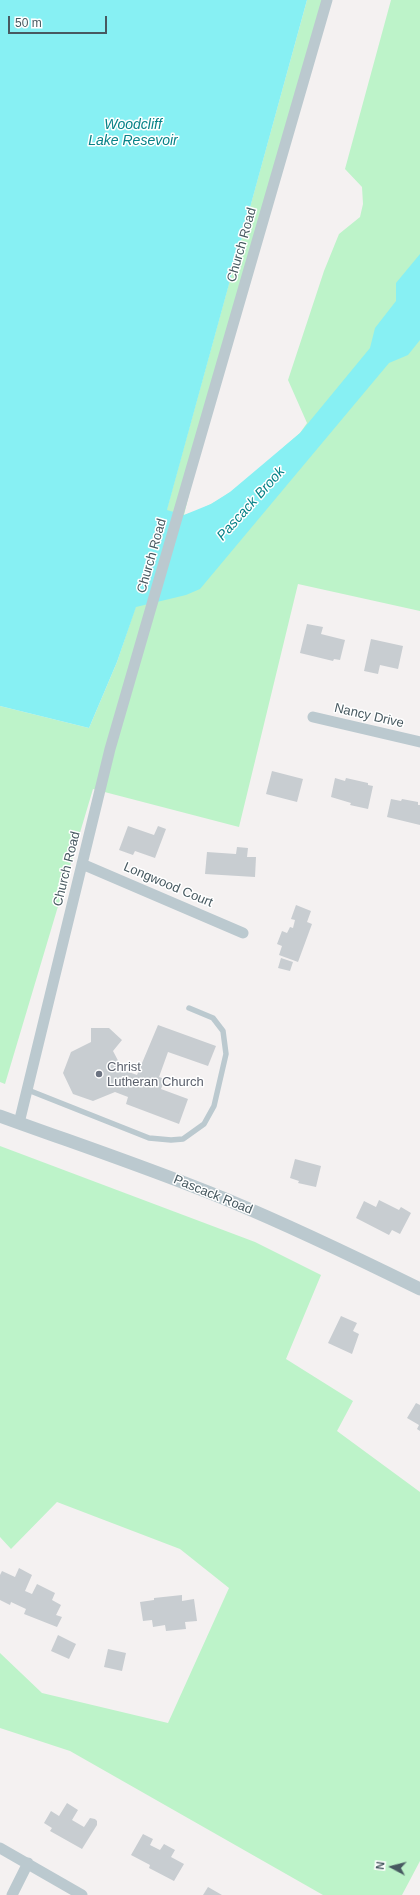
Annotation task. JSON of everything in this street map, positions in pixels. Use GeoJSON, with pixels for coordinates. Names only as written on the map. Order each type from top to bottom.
{"type":"FeatureCollection","features":[{"type":"Feature","properties":{"kind":"street","name":"Church Road"},"geometry":{"type":"LineString","coordinates":[[20,1123],[110,749],[183,502],[327,0]]}},
{"type":"Feature","properties":{"kind":"street","name":"Nancy Drive"},"geometry":{"type":"LineString","coordinates":[[313,718],[420,742]]}},
{"type":"Feature","properties":{"kind":"street","name":"Longwood Court"},"geometry":{"type":"LineString","coordinates":[[82,864],[243,933]]}},
{"type":"Feature","properties":{"kind":"street","name":"Pascack Road"},"geometry":{"type":"LineString","coordinates":[[0,1116],[154,1171],[230,1201],[305,1234],[420,1289]]}},
{"type":"Feature","properties":{"kind":"street"},"geometry":{"type":"LineString","coordinates":[[0,1848],[82,1895]]}},
{"type":"Feature","properties":{"kind":"street"},"geometry":{"type":"LineString","coordinates":[[12,1895],[28,1863]]}},
{"type":"Feature","properties":{"kind":"lane"},"geometry":{"type":"LineString","coordinates":[[28,1090],[149,1138],[171,1140],[183,1139],[204,1124],[214,1106],[226,1054],[223,1031],[213,1018],[189,1008]]}},
{"type":"Feature","properties":{"kind":"green space"},"geometry":{"type":"Polygon","coordinates":[[[307,0],[327,0],[216,385],[184,515],[201,509],[216,501],[246,480],[300,433],[307,423],[288,380],[324,271],[339,234],[360,217],[363,204],[362,187],[345,169],[391,0],[420,0],[420,611],[298,584],[239,827],[93,789],[5,1084],[0,1082],[0,706],[89,728],[117,662],[160,534],[307,0]]]}},
{"type":"Feature","properties":{"kind":"green space"},"geometry":{"type":"Polygon","coordinates":[[[0,1146],[255,1242],[321,1275],[286,1359],[353,1401],[337,1431],[420,1492],[420,1861],[402,1895],[323,1895],[70,1751],[0,1728],[0,1653],[42,1693],[168,1723],[229,1588],[180,1549],[57,1502],[11,1549],[0,1537],[0,1146]]]}},
{"type":"Feature","properties":{"kind":"water","name":"Woodcliff Lake Resevoir"},"geometry":{"type":"Polygon","coordinates":[[[0,0],[307,0],[167,510],[184,515],[211,504],[230,492],[300,433],[370,348],[375,328],[396,301],[396,283],[420,254],[420,340],[408,355],[389,363],[200,589],[186,595],[136,607],[117,662],[89,728],[0,706],[0,0]]]}},
{"type":"Feature","properties":{"kind":"building"},"geometry":{"type":"Polygon","coordinates":[[[307,624],[323,627],[321,634],[345,640],[340,660],[334,659],[333,661],[300,653],[307,624]]]}},
{"type":"Feature","properties":{"kind":"building"},"geometry":{"type":"Polygon","coordinates":[[[371,639],[403,646],[398,669],[380,665],[378,674],[364,671],[371,639]]]}},
{"type":"Feature","properties":{"kind":"building"},"geometry":{"type":"Polygon","coordinates":[[[272,771],[303,779],[297,802],[266,794],[272,771]]]}},
{"type":"Feature","properties":{"kind":"building"},"geometry":{"type":"Polygon","coordinates":[[[335,778],[345,781],[346,778],[368,783],[368,785],[373,786],[368,809],[350,805],[351,803],[331,797],[335,778]]]}},
{"type":"Feature","properties":{"kind":"building"},"geometry":{"type":"Polygon","coordinates":[[[391,799],[401,801],[402,799],[418,802],[418,805],[420,805],[420,825],[387,817],[391,799]]]}},
{"type":"Feature","properties":{"kind":"building"},"geometry":{"type":"Polygon","coordinates":[[[128,826],[154,835],[158,826],[166,829],[155,858],[135,851],[133,855],[119,850],[128,826]]]}},
{"type":"Feature","properties":{"kind":"building"},"geometry":{"type":"Polygon","coordinates":[[[237,847],[248,848],[247,857],[256,857],[255,877],[205,874],[207,852],[236,854],[237,847]]]}},
{"type":"Feature","properties":{"kind":"building"},"geometry":{"type":"Polygon","coordinates":[[[296,905],[311,911],[307,922],[312,924],[298,962],[279,955],[282,946],[277,944],[282,931],[287,933],[290,927],[293,928],[295,920],[291,919],[296,905]]]}},
{"type":"Feature","properties":{"kind":"building"},"geometry":{"type":"Polygon","coordinates":[[[281,958],[293,962],[290,971],[278,968],[281,958]]]}},
{"type":"Feature","properties":{"kind":"building","name":"Christ Lutheran Church"},"geometry":{"type":"Polygon","coordinates":[[[158,1025],[216,1046],[208,1066],[168,1052],[159,1077],[165,1079],[161,1089],[188,1099],[179,1124],[126,1104],[128,1097],[115,1092],[93,1101],[73,1094],[63,1073],[71,1052],[91,1042],[91,1028],[109,1028],[122,1040],[113,1051],[123,1070],[137,1075],[158,1025]]]}},
{"type":"Feature","properties":{"kind":"building"},"geometry":{"type":"Polygon","coordinates":[[[295,1159],[321,1166],[316,1187],[298,1183],[299,1181],[290,1178],[295,1159]]]}},
{"type":"Feature","properties":{"kind":"building"},"geometry":{"type":"Polygon","coordinates":[[[379,1200],[399,1210],[401,1207],[411,1213],[400,1234],[392,1230],[389,1235],[356,1218],[364,1201],[376,1207],[379,1200]]]}},
{"type":"Feature","properties":{"kind":"building"},"geometry":{"type":"Polygon","coordinates":[[[341,1316],[357,1323],[353,1331],[359,1334],[352,1354],[328,1343],[341,1316]]]}},
{"type":"Feature","properties":{"kind":"building"},"geometry":{"type":"Polygon","coordinates":[[[416,1403],[420,1405],[420,1431],[417,1429],[419,1425],[407,1418],[416,1403]]]}},
{"type":"Feature","properties":{"kind":"building"},"geometry":{"type":"Polygon","coordinates":[[[19,1568],[32,1575],[25,1591],[32,1594],[37,1584],[55,1593],[52,1600],[61,1605],[56,1615],[62,1617],[57,1627],[24,1614],[26,1609],[11,1602],[10,1605],[0,1600],[0,1575],[2,1571],[15,1577],[19,1568]]]}},
{"type":"Feature","properties":{"kind":"building"},"geometry":{"type":"Polygon","coordinates":[[[182,1595],[182,1601],[194,1599],[197,1621],[185,1622],[186,1629],[166,1631],[165,1625],[153,1627],[152,1620],[143,1621],[140,1602],[154,1600],[154,1598],[182,1595]]]}},
{"type":"Feature","properties":{"kind":"building"},"geometry":{"type":"Polygon","coordinates":[[[58,1635],[76,1644],[69,1659],[51,1651],[58,1635]]]}},
{"type":"Feature","properties":{"kind":"building"},"geometry":{"type":"Polygon","coordinates":[[[108,1649],[126,1653],[122,1671],[104,1667],[108,1649]]]}},
{"type":"Feature","properties":{"kind":"building"},"geometry":{"type":"Polygon","coordinates":[[[67,1803],[78,1810],[72,1820],[84,1827],[90,1818],[97,1821],[97,1825],[82,1849],[50,1831],[52,1828],[44,1823],[51,1811],[59,1816],[67,1803]]]}},
{"type":"Feature","properties":{"kind":"building"},"geometry":{"type":"Polygon","coordinates":[[[143,1834],[153,1839],[150,1845],[160,1850],[164,1844],[175,1850],[171,1857],[184,1864],[174,1881],[149,1868],[150,1865],[131,1855],[143,1834]]]}},
{"type":"Feature","properties":{"kind":"building"},"geometry":{"type":"Polygon","coordinates":[[[208,1887],[222,1895],[203,1895],[208,1887]]]}},
{"type":"Feature","properties":{"kind":"place","name":"Christ Lutheran Church"},"geometry":{"type":"Point","coordinates":[99,1074]}},
{"type":"Feature","properties":{"kind":"water label","name":"Pascack Brook"},"geometry":{"type":"Point","coordinates":[251,504]}}]}
